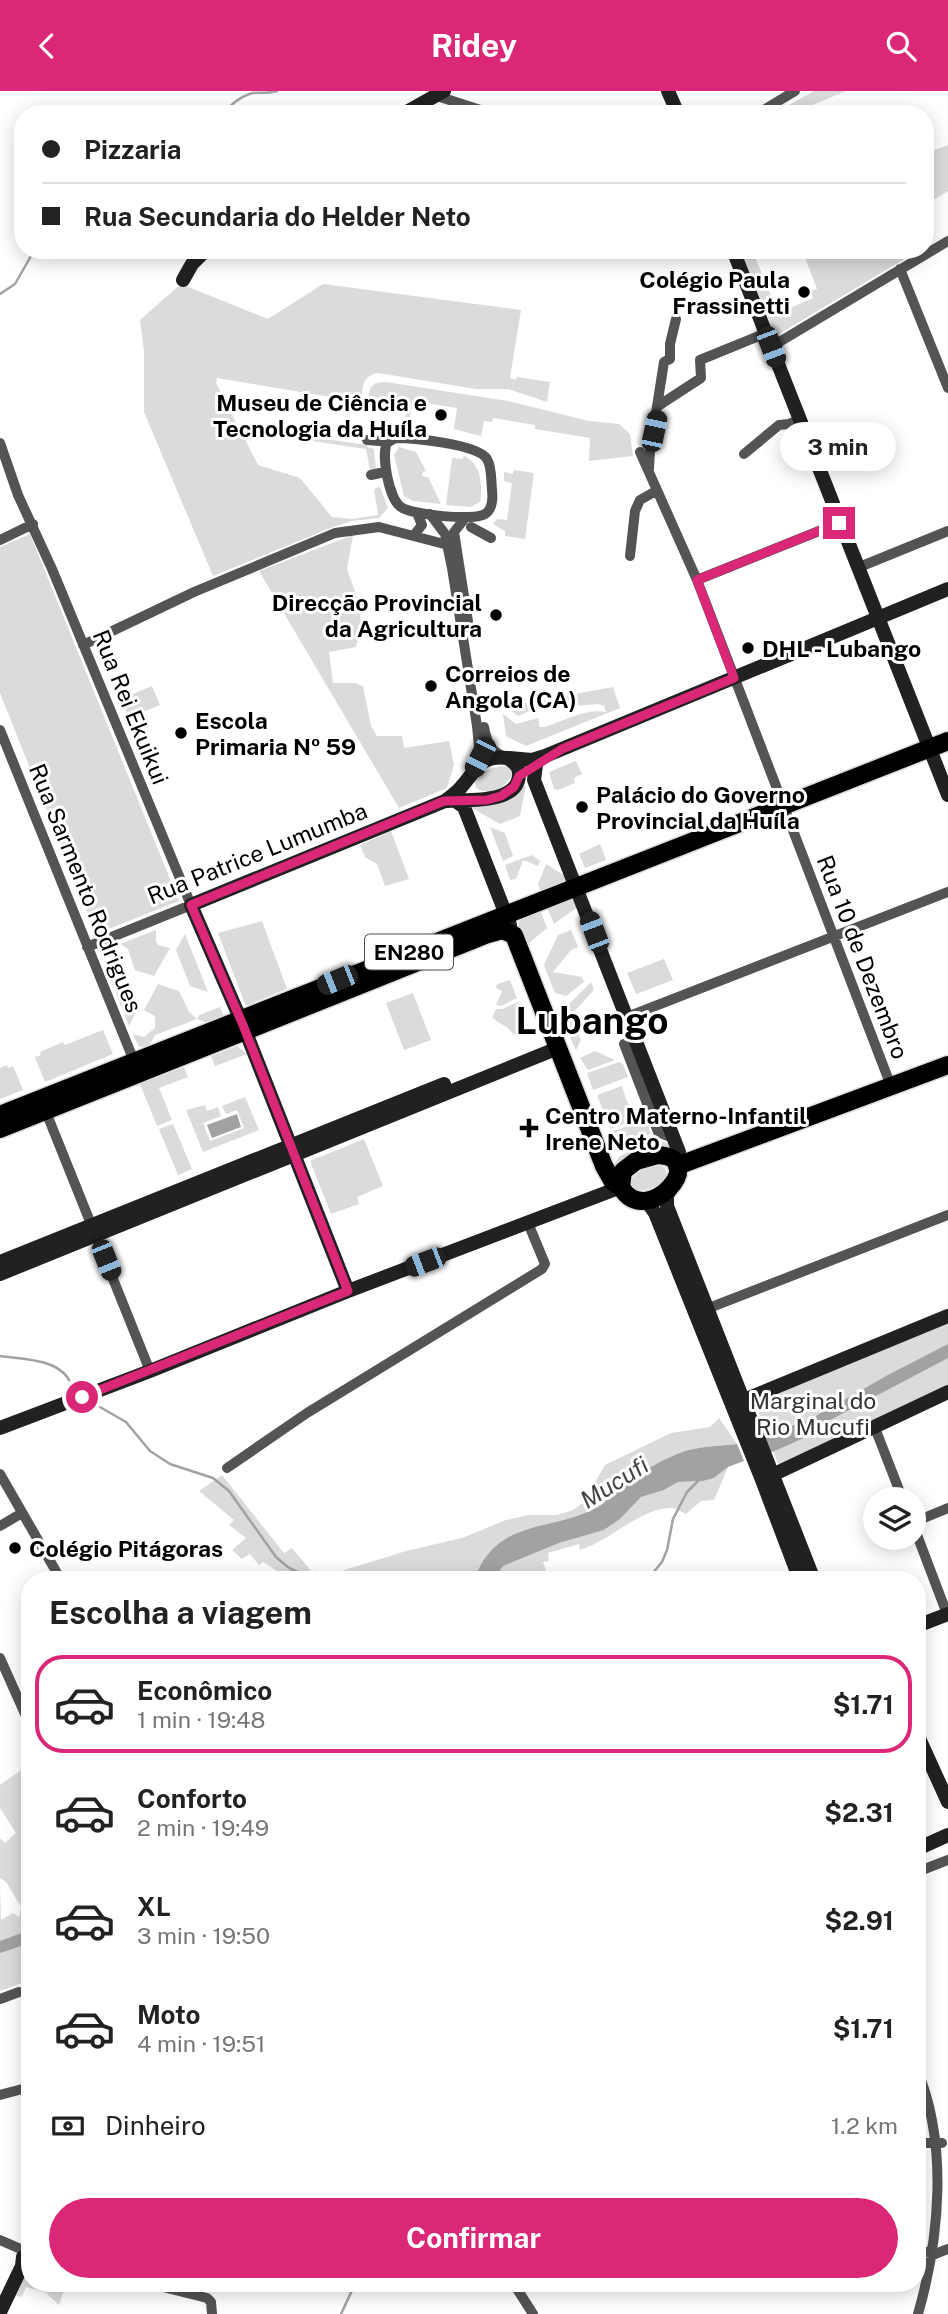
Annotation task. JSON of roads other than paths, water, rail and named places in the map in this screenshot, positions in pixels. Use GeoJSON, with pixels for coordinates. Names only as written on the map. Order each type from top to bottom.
{"type":"FeatureCollection","features":[{"type":"Feature","properties":{"kind":"main road","name":"EN280"},"geometry":{"type":"LineString","coordinates":[[0,1115],[43,1105],[243,1025],[506,914],[948,741]]}},
{"type":"Feature","properties":{"kind":"main road","name":"EN280"},"geometry":{"type":"LineString","coordinates":[[0,1129],[134,1061],[243,1025],[488,934],[502,930],[514,935]]}},
{"type":"Feature","properties":{"kind":"main road"},"geometry":{"type":"LineString","coordinates":[[514,935],[604,1166],[613,1182],[628,1196],[640,1199],[656,1197],[672,1187],[678,1177],[677,1166],[673,1160],[663,1155],[642,1158],[623,1171],[620,1176],[621,1187]]}},
{"type":"Feature","properties":{"kind":"main road"},"geometry":{"type":"LineString","coordinates":[[677,1166],[948,1065]]}},
{"type":"Feature","properties":{"kind":"street"},"geometry":{"type":"LineString","coordinates":[[772,105],[795,91]]}},
{"type":"Feature","properties":{"kind":"street"},"geometry":{"type":"LineString","coordinates":[[419,105],[440,93],[470,105]]}},
{"type":"Feature","properties":{"kind":"street"},"geometry":{"type":"LineString","coordinates":[[183,281],[197,259]]}},
{"type":"Feature","properties":{"kind":"street"},"geometry":{"type":"LineString","coordinates":[[736,259],[948,795]]}},
{"type":"Feature","properties":{"kind":"street"},"geometry":{"type":"LineString","coordinates":[[771,347],[917,259]]}},
{"type":"Feature","properties":{"kind":"street"},"geometry":{"type":"LineString","coordinates":[[900,269],[948,388]]}},
{"type":"Feature","properties":{"kind":"street"},"geometry":{"type":"LineString","coordinates":[[649,476],[650,451],[664,362],[670,359],[670,344],[676,319]]}},
{"type":"Feature","properties":{"kind":"street"},"geometry":{"type":"LineString","coordinates":[[658,406],[701,378],[700,360],[765,333]]}},
{"type":"Feature","properties":{"kind":"street"},"geometry":{"type":"LineString","coordinates":[[936,359],[948,355]]}},
{"type":"Feature","properties":{"kind":"street"},"geometry":{"type":"LineString","coordinates":[[744,454],[779,425],[799,420]]}},
{"type":"Feature","properties":{"kind":"street"},"geometry":{"type":"LineString","coordinates":[[491,538],[469,522],[402,508],[392,495],[384,451],[387,443],[395,438],[472,449],[484,455],[490,467],[490,509],[484,515],[469,522],[454,532],[489,747],[530,774],[578,888],[680,1152],[677,1166]]}},
{"type":"Feature","properties":{"kind":"street"},"geometry":{"type":"LineString","coordinates":[[367,440],[380,441]]}},
{"type":"Feature","properties":{"kind":"street","name":"Rua Rei Ekuikui"},"geometry":{"type":"LineString","coordinates":[[0,443],[18,495],[33,524],[191,905]]}},
{"type":"Feature","properties":{"kind":"street","name":"Rua 10 de Dezembro"},"geometry":{"type":"LineString","coordinates":[[640,452],[697,580],[891,1086]]}},
{"type":"Feature","properties":{"kind":"street"},"geometry":{"type":"LineString","coordinates":[[630,556],[635,511],[640,501],[656,491]]}},
{"type":"Feature","properties":{"kind":"street"},"geometry":{"type":"LineString","coordinates":[[414,535],[422,525],[417,513]]}},
{"type":"Feature","properties":{"kind":"street"},"geometry":{"type":"LineString","coordinates":[[430,514],[440,525],[448,545],[478,726],[480,757],[470,774],[469,790],[481,800]]}},
{"type":"Feature","properties":{"kind":"street"},"geometry":{"type":"LineString","coordinates":[[697,580],[839,523]]}},
{"type":"Feature","properties":{"kind":"street"},"geometry":{"type":"LineString","coordinates":[[0,540],[33,524]]}},
{"type":"Feature","properties":{"kind":"street"},"geometry":{"type":"LineString","coordinates":[[83,645],[194,592],[335,533],[379,527],[448,545]]}},
{"type":"Feature","properties":{"kind":"street"},"geometry":{"type":"LineString","coordinates":[[857,568],[948,531]]}},
{"type":"Feature","properties":{"kind":"street"},"geometry":{"type":"LineString","coordinates":[[470,774],[486,761],[507,758],[532,760],[562,749],[948,589]]}},
{"type":"Feature","properties":{"kind":"street","name":"Rua Sarmento Rodrigues"},"geometry":{"type":"LineString","coordinates":[[0,730],[134,1061]]}},
{"type":"Feature","properties":{"kind":"street"},"geometry":{"type":"LineString","coordinates":[[530,774],[562,749]]}},
{"type":"Feature","properties":{"kind":"street","name":"Rua Patrice Lumumba"},"geometry":{"type":"LineString","coordinates":[[449,800],[470,774]]}},
{"type":"Feature","properties":{"kind":"street","name":"Rua Patrice Lumumba"},"geometry":{"type":"LineString","coordinates":[[87,947],[449,800],[494,799],[510,792],[530,774]]}},
{"type":"Feature","properties":{"kind":"street"},"geometry":{"type":"LineString","coordinates":[[449,800],[464,807],[514,935]]}},
{"type":"Feature","properties":{"kind":"street"},"geometry":{"type":"LineString","coordinates":[[624,1010],[833,937],[948,892]]}},
{"type":"Feature","properties":{"kind":"street"},"geometry":{"type":"LineString","coordinates":[[191,905],[243,1025],[348,1291]]}},
{"type":"Feature","properties":{"kind":"street"},"geometry":{"type":"LineString","coordinates":[[0,1262],[94,1230],[556,1044]]}},
{"type":"Feature","properties":{"kind":"street"},"geometry":{"type":"LineString","coordinates":[[624,1044],[633,1048],[668,1136],[658,1132],[624,1044]]}},
{"type":"Feature","properties":{"kind":"street"},"geometry":{"type":"LineString","coordinates":[[43,1105],[150,1371]]}},
{"type":"Feature","properties":{"kind":"street"},"geometry":{"type":"LineString","coordinates":[[0,1428],[621,1187]]}},
{"type":"Feature","properties":{"kind":"street"},"geometry":{"type":"LineString","coordinates":[[672,1187],[667,1195],[667,1206],[744,1400],[751,1434]]}},
{"type":"Feature","properties":{"kind":"street"},"geometry":{"type":"LineString","coordinates":[[640,1199],[648,1203],[655,1213],[751,1434],[797,1571]]}},
{"type":"Feature","properties":{"kind":"street"},"geometry":{"type":"LineString","coordinates":[[709,1308],[948,1215]]}},
{"type":"Feature","properties":{"kind":"street"},"geometry":{"type":"LineString","coordinates":[[226,1468],[339,1393],[542,1269],[545,1264],[528,1223]]}},
{"type":"Feature","properties":{"kind":"street"},"geometry":{"type":"LineString","coordinates":[[0,1274],[94,1230]]}},
{"type":"Feature","properties":{"kind":"street"},"geometry":{"type":"LineString","coordinates":[[744,1400],[948,1316]]}},
{"type":"Feature","properties":{"kind":"street"},"geometry":{"type":"LineString","coordinates":[[765,1471],[874,1428],[948,1392]]}},
{"type":"Feature","properties":{"kind":"street"},"geometry":{"type":"LineString","coordinates":[[874,1428],[898,1487]]}},
{"type":"Feature","properties":{"kind":"street"},"geometry":{"type":"LineString","coordinates":[[765,1471],[810,1571]]}},
{"type":"Feature","properties":{"kind":"street"},"geometry":{"type":"LineString","coordinates":[[0,1474],[56,1571]]}},
{"type":"Feature","properties":{"kind":"street"},"geometry":{"type":"LineString","coordinates":[[926,1519],[948,1509]]}},
{"type":"Feature","properties":{"kind":"street"},"geometry":{"type":"LineString","coordinates":[[0,1526],[22,1513]]}},
{"type":"Feature","properties":{"kind":"street"},"geometry":{"type":"LineString","coordinates":[[924,1550],[948,1614],[926,1623]]}},
{"type":"Feature","properties":{"kind":"street"},"geometry":{"type":"LineString","coordinates":[[0,1658],[21,1705]]}},
{"type":"Feature","properties":{"kind":"street"},"geometry":{"type":"LineString","coordinates":[[926,1754],[948,1802]]}},
{"type":"Feature","properties":{"kind":"street"},"geometry":{"type":"LineString","coordinates":[[926,1846],[946,1838]]}},
{"type":"Feature","properties":{"kind":"street"},"geometry":{"type":"LineString","coordinates":[[926,1869],[948,1860]]}},
{"type":"Feature","properties":{"kind":"street"},"geometry":{"type":"LineString","coordinates":[[0,1999],[19,1991]]}},
{"type":"Feature","properties":{"kind":"street"},"geometry":{"type":"LineString","coordinates":[[926,2088],[941,2125],[946,2170],[935,2254],[926,2286]]}},
{"type":"Feature","properties":{"kind":"street"},"geometry":{"type":"LineString","coordinates":[[0,2095],[21,2089]]}},
{"type":"Feature","properties":{"kind":"street"},"geometry":{"type":"LineString","coordinates":[[926,2143],[942,2143]]}},
{"type":"Feature","properties":{"kind":"street"},"geometry":{"type":"LineString","coordinates":[[0,2240],[21,2249]]}},
{"type":"Feature","properties":{"kind":"street"},"geometry":{"type":"LineString","coordinates":[[926,2252],[935,2254],[948,2249]]}},
{"type":"Feature","properties":{"kind":"street"},"geometry":{"type":"LineString","coordinates":[[0,2293],[21,2257]]}},
{"type":"Feature","properties":{"kind":"street"},"geometry":{"type":"LineString","coordinates":[[0,2312],[21,2268]]}},
{"type":"Feature","properties":{"kind":"street"},"geometry":{"type":"LineString","coordinates":[[183,2292],[207,2298],[211,2302],[212,2314]]}},
{"type":"Feature","properties":{"kind":"street"},"geometry":{"type":"LineString","coordinates":[[519,2292],[533,2314]]}},
{"type":"Feature","properties":{"kind":"street"},"geometry":{"type":"LineString","coordinates":[[918,2314],[924,2292]]}},
{"type":"Feature","properties":{"kind":"waterway"},"geometry":{"type":"LineString","coordinates":[[232,105],[248,94],[277,91]]}},
{"type":"Feature","properties":{"kind":"waterway"},"geometry":{"type":"LineString","coordinates":[[0,294],[15,284],[29,259]]}},
{"type":"Feature","properties":{"kind":"waterway"},"geometry":{"type":"LineString","coordinates":[[0,1356],[51,1365],[60,1370],[72,1386]]}},
{"type":"Feature","properties":{"kind":"waterway"},"geometry":{"type":"LineString","coordinates":[[93,1403],[126,1422],[150,1451],[170,1464],[213,1478],[229,1491],[276,1557],[296,1571]]}},
{"type":"Feature","properties":{"kind":"waterway","name":"Mucufi"},"geometry":{"type":"LineString","coordinates":[[757,1450],[798,1432]]}},
{"type":"Feature","properties":{"kind":"waterway"},"geometry":{"type":"LineString","coordinates":[[654,1571],[667,1550],[673,1519],[687,1492],[699,1480]]}},
{"type":"Feature","properties":{"kind":"waterway"},"geometry":{"type":"LineString","coordinates":[[341,2314],[351,2292]]}},
{"type":"Feature","properties":{"kind":"place","name":"Colégio Paula Frassinetti"},"geometry":{"type":"Point","coordinates":[804,292]}},
{"type":"Feature","properties":{"kind":"place","name":"Museu de Ciência e Tecnologia da Huíla"},"geometry":{"type":"Point","coordinates":[441,415]}},
{"type":"Feature","properties":{"kind":"place","name":"Direcção Provincial da Agricultura"},"geometry":{"type":"Point","coordinates":[496,615]}},
{"type":"Feature","properties":{"kind":"place","name":"DHL - Lubango"},"geometry":{"type":"Point","coordinates":[748,648]}},
{"type":"Feature","properties":{"kind":"place","name":"Correios de Angola (CA)"},"geometry":{"type":"Point","coordinates":[431,686]}},
{"type":"Feature","properties":{"kind":"place","name":"Escola Primaria Nº 59"},"geometry":{"type":"Point","coordinates":[181,733]}},
{"type":"Feature","properties":{"kind":"place","name":"Palácio do Governo Provincial da Huíla"},"geometry":{"type":"Point","coordinates":[582,807]}},
{"type":"Feature","properties":{"kind":"place","name":"Centro Materno-Infantil Irene Neto"},"geometry":{"type":"Point","coordinates":[529,1128]}},
{"type":"Feature","properties":{"kind":"place","name":"Colégio Pitágoras"},"geometry":{"type":"Point","coordinates":[15,1548]}},
{"type":"Feature","properties":{"kind":"district","name":"Lubango"},"geometry":{"type":"Point","coordinates":[592,1020]}},
{"type":"Feature","properties":{"kind":"park label","name":"Marginal do Rio Mucufi"},"geometry":{"type":"Point","coordinates":[813,1413]}}]}
